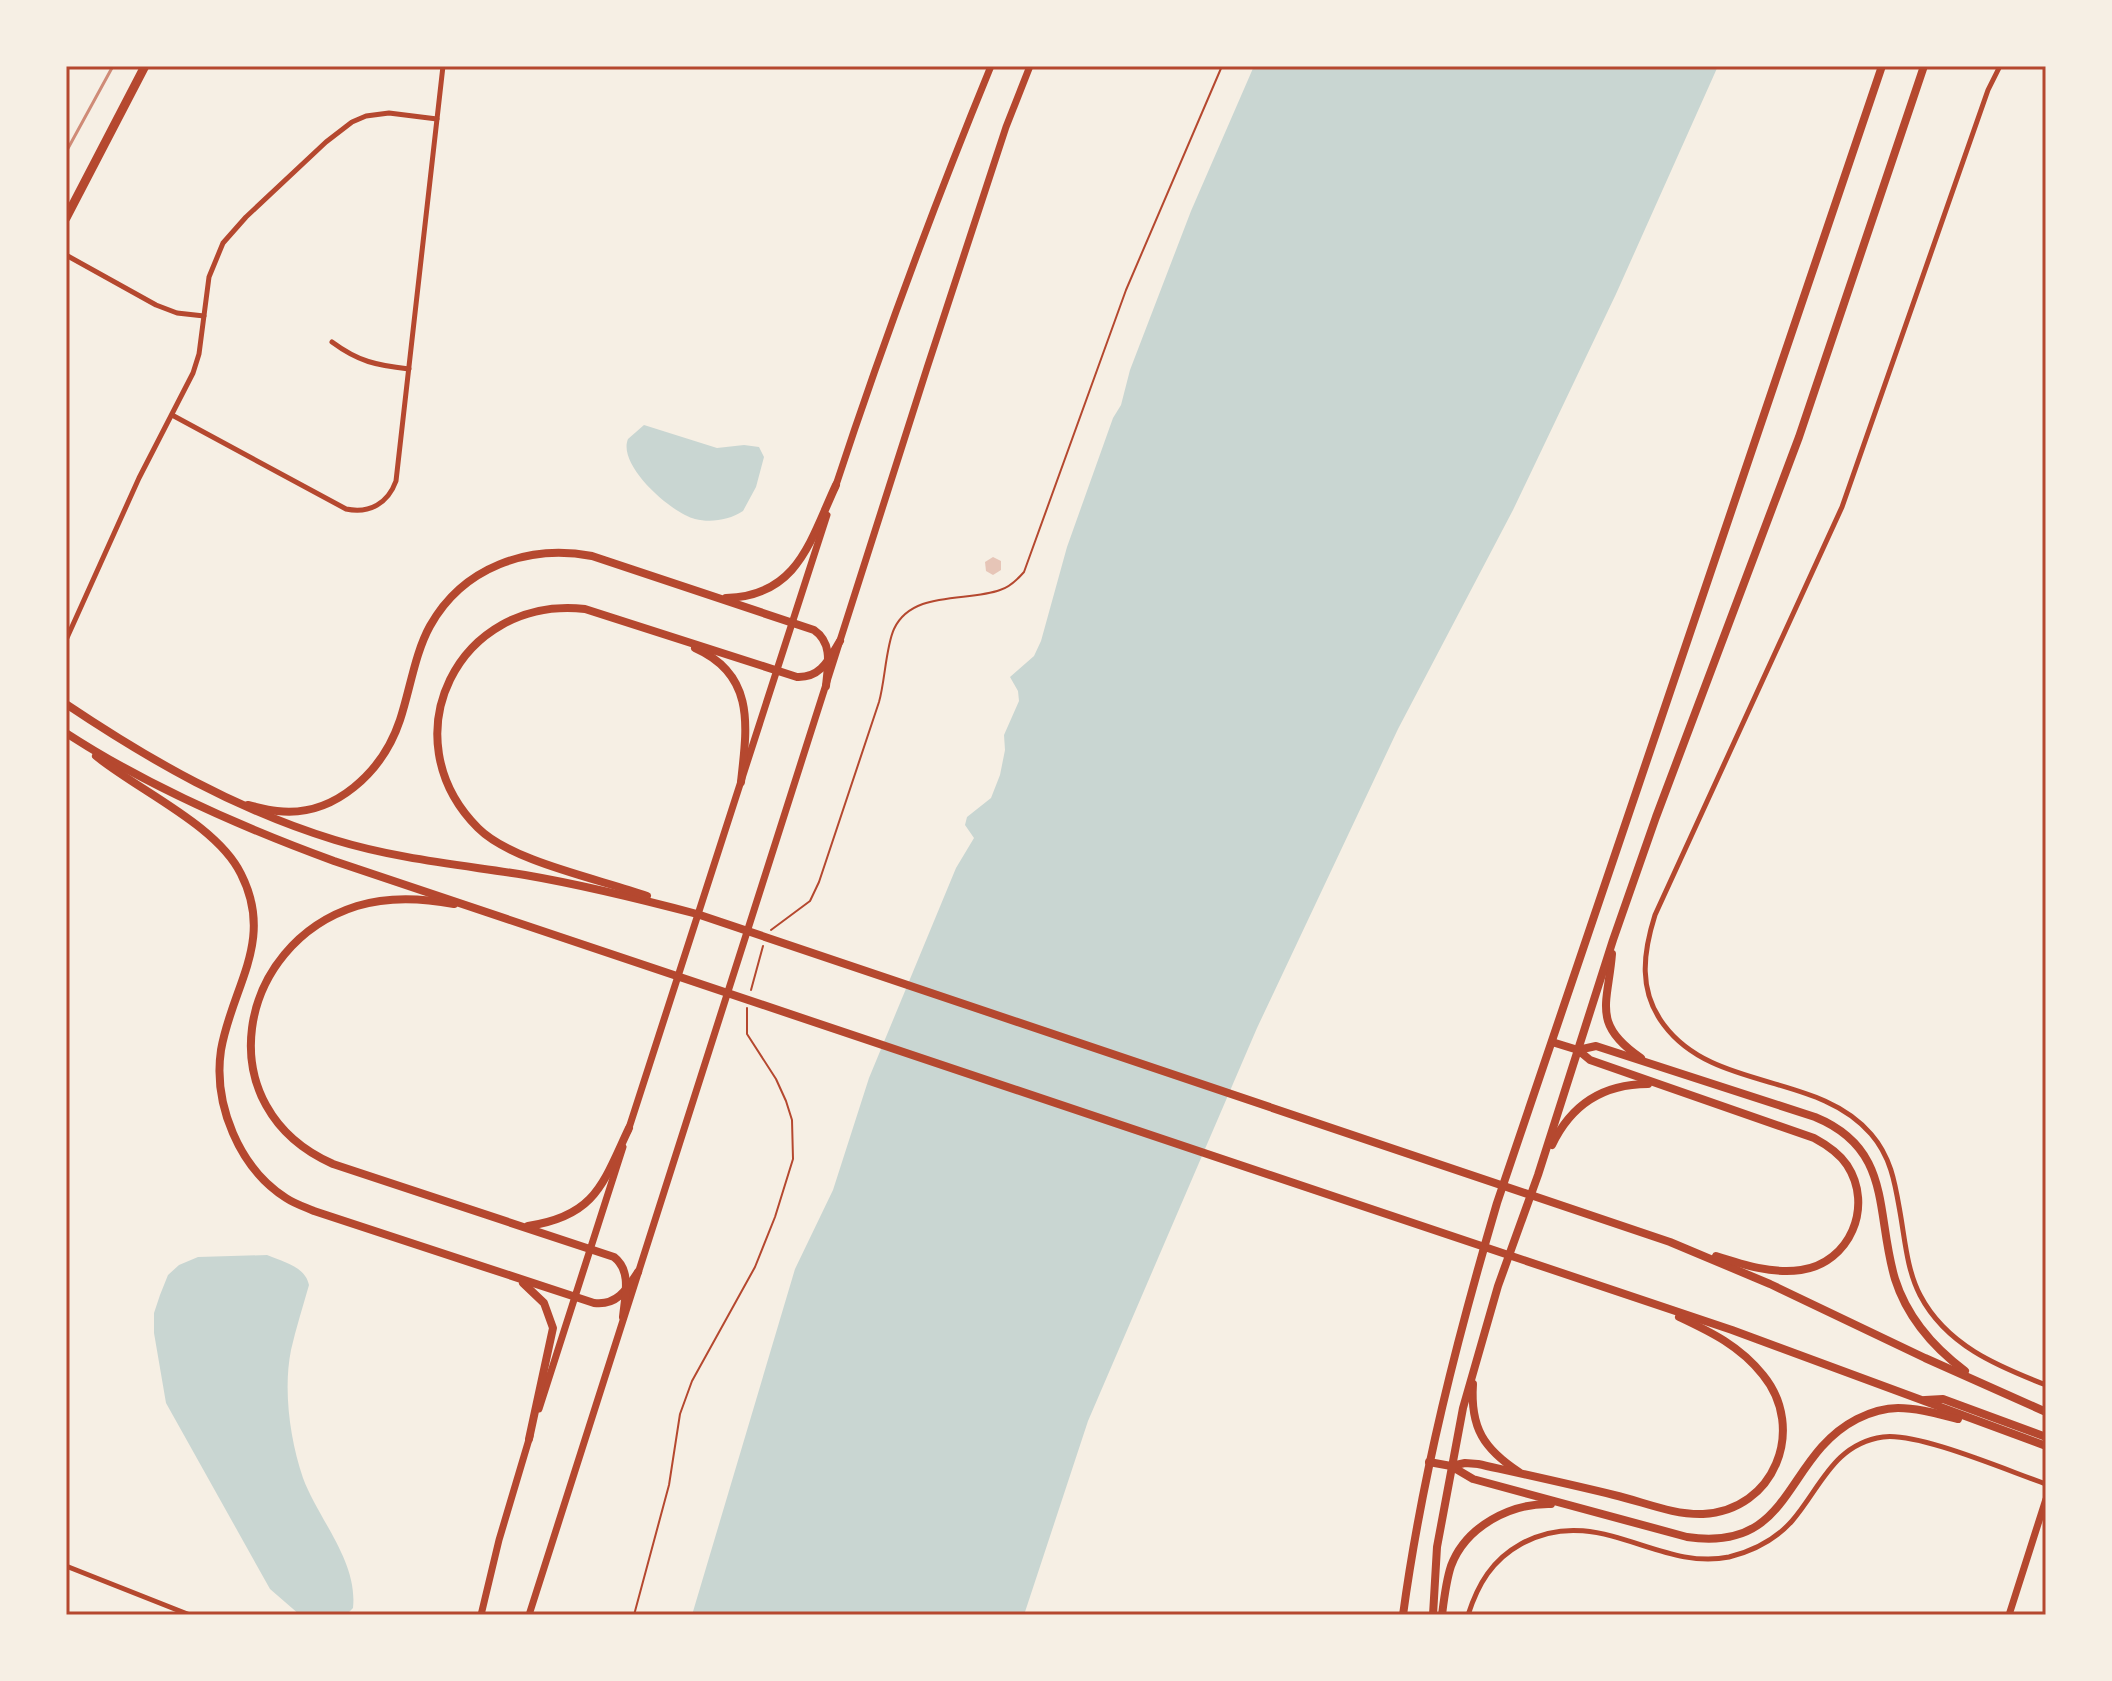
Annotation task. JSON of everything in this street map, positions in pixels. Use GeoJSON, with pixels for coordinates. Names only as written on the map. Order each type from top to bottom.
{"type":"FeatureCollection","features":[{"type":"Feature","properties":{"kind":"main road"},"geometry":{"type":"LineString","coordinates":[[66,218],[145,66]]}},
{"type":"Feature","properties":{"kind":"main road"},"geometry":{"type":"LineString","coordinates":[[1403,1615],[1429,1462],[1470,1294],[1497,1203],[1882,66]]}},
{"type":"Feature","properties":{"kind":"main road"},"geometry":{"type":"LineString","coordinates":[[1433,1615],[1437,1547],[1451,1466],[1475,1361],[1498,1286],[1538,1175],[1613,940],[1799,437],[1924,66]]}},
{"type":"Feature","properties":{"kind":"main road"},"geometry":{"type":"LineString","coordinates":[[718,599],[756,594],[786,578],[804,555],[836,485]]}},
{"type":"Feature","properties":{"kind":"main road"},"geometry":{"type":"LineString","coordinates":[[231,801],[278,811],[299,811],[324,805],[345,794],[377,765],[399,722],[429,627],[454,596],[502,562],[541,552],[583,554],[814,630],[826,644],[826,686]]}},
{"type":"Feature","properties":{"kind":"main road"},"geometry":{"type":"LineString","coordinates":[[840,641],[819,672],[807,677],[585,609],[540,609],[496,627],[460,658],[439,716],[439,752],[444,771],[451,790],[478,829],[510,850],[531,859],[608,882],[1670,1242],[1749,1267],[1783,1271],[1810,1268],[1826,1262],[1849,1239],[1859,1210],[1859,1195],[1848,1167],[1828,1146],[1814,1138],[1590,1060],[1578,1050],[1552,1042]]}},
{"type":"Feature","properties":{"kind":"main road"},"geometry":{"type":"LineString","coordinates":[[672,638],[715,660],[726,670],[739,691],[747,721],[741,782]]}},
{"type":"Feature","properties":{"kind":"main road"},"geometry":{"type":"LineString","coordinates":[[66,704],[167,769],[231,801],[338,841],[620,894],[697,914]]}},
{"type":"Feature","properties":{"kind":"main road"},"geometry":{"type":"LineString","coordinates":[[66,733],[172,793],[260,833],[334,861],[1732,1330],[2046,1446]]}},
{"type":"Feature","properties":{"kind":"main road"},"geometry":{"type":"LineString","coordinates":[[84,744],[114,770],[215,841],[241,874],[251,899],[253,950],[222,1048],[221,1092],[234,1137],[265,1180],[286,1198],[314,1211],[576,1298],[602,1304],[614,1301],[625,1292],[638,1272]]}},
{"type":"Feature","properties":{"kind":"main road"},"geometry":{"type":"LineString","coordinates":[[486,910],[432,900],[377,901],[337,914],[304,936],[274,970],[255,1012],[249,1047],[259,1091],[280,1128],[311,1154],[609,1254],[621,1262],[626,1274],[623,1317]]}},
{"type":"Feature","properties":{"kind":"main road"},"geometry":{"type":"LineString","coordinates":[[1613,940],[1605,1000],[1608,1023],[1626,1048],[1648,1063]]}},
{"type":"Feature","properties":{"kind":"main road"},"geometry":{"type":"LineString","coordinates":[[1578,1050],[1596,1046],[1815,1117],[1847,1134],[1865,1154],[1878,1185],[1895,1277],[1907,1307],[1938,1349],[1974,1378]]}},
{"type":"Feature","properties":{"kind":"main road"},"geometry":{"type":"LineString","coordinates":[[1538,1175],[1557,1134],[1576,1109],[1614,1087],[1655,1083]]}},
{"type":"Feature","properties":{"kind":"main road"},"geometry":{"type":"LineString","coordinates":[[524,1227],[562,1219],[588,1202],[604,1181],[629,1128]]}},
{"type":"Feature","properties":{"kind":"main road"},"geometry":{"type":"LineString","coordinates":[[1670,1242],[1770,1284],[2046,1412]]}},
{"type":"Feature","properties":{"kind":"main road"},"geometry":{"type":"LineString","coordinates":[[512,1277],[541,1298],[553,1328],[529,1439]]}},
{"type":"Feature","properties":{"kind":"main road"},"geometry":{"type":"LineString","coordinates":[[1451,1466],[1478,1464],[1661,1509],[1702,1514],[1719,1512],[1743,1503],[1769,1479],[1780,1457],[1784,1431],[1778,1403],[1764,1377],[1740,1351],[1720,1337],[1647,1302]]}},
{"type":"Feature","properties":{"kind":"main road"},"geometry":{"type":"LineString","coordinates":[[1475,1361],[1473,1411],[1477,1428],[1498,1458],[1523,1474]]}},
{"type":"Feature","properties":{"kind":"main road"},"geometry":{"type":"LineString","coordinates":[[1920,1400],[1943,1399],[2046,1437]]}},
{"type":"Feature","properties":{"kind":"main road"},"geometry":{"type":"LineString","coordinates":[[1429,1462],[1451,1466],[1473,1479],[1687,1537],[1724,1539],[1744,1533],[1773,1513],[1830,1437],[1864,1416],[1896,1408],[1990,1426]]}},
{"type":"Feature","properties":{"kind":"main road"},"geometry":{"type":"LineString","coordinates":[[1442,1615],[1452,1566],[1459,1550],[1477,1530],[1515,1507],[1536,1503],[1565,1504]]}},
{"type":"Feature","properties":{"kind":"street"},"geometry":{"type":"LineString","coordinates":[[172,415],[346,509],[362,511],[376,506],[390,495],[396,481],[443,66]]}},
{"type":"Feature","properties":{"kind":"street"},"geometry":{"type":"LineString","coordinates":[[481,1615],[529,1439],[885,336],[991,66]]}},
{"type":"Feature","properties":{"kind":"street"},"geometry":{"type":"LineString","coordinates":[[529,1615],[973,228],[1030,66]]}},
{"type":"Feature","properties":{"kind":"street"},"geometry":{"type":"LineString","coordinates":[[2000,66],[1988,90],[1842,507],[1655,915],[1645,951],[1644,971],[1657,1015],[1683,1046],[1701,1058],[1830,1103],[1858,1120],[1884,1153],[1894,1174],[1912,1274],[1935,1318],[1950,1335],[1975,1353],[2046,1385]]}},
{"type":"Feature","properties":{"kind":"street"},"geometry":{"type":"LineString","coordinates":[[66,640],[119,518],[196,364],[209,277],[223,243],[246,217],[352,122],[376,114],[437,119]]}},
{"type":"Feature","properties":{"kind":"street"},"geometry":{"type":"LineString","coordinates":[[66,255],[156,305],[177,313],[204,316]]}},
{"type":"Feature","properties":{"kind":"street"},"geometry":{"type":"LineString","coordinates":[[332,342],[368,363],[409,369]]}},
{"type":"Feature","properties":{"kind":"street"},"geometry":{"type":"LineString","coordinates":[[1468,1615],[1478,1587],[1502,1557],[1530,1539],[1549,1533],[1568,1530],[1599,1532],[1705,1558],[1724,1558],[1754,1549],[1777,1536],[1792,1521],[1834,1462],[1848,1451],[1873,1440],[1910,1438],[2046,1484]]}},
{"type":"Feature","properties":{"kind":"street"},"geometry":{"type":"LineString","coordinates":[[2009,1615],[2046,1499]]}},
{"type":"Feature","properties":{"kind":"street"},"geometry":{"type":"LineString","coordinates":[[66,1566],[190,1615]]}},
{"type":"Feature","properties":{"kind":"path"},"geometry":{"type":"LineString","coordinates":[[634,1615],[669,1485],[680,1414],[692,1381],[755,1267],[793,1159],[792,1120],[786,1101],[776,1079],[747,1034],[749,998],[765,939],[772,928],[810,901],[819,882],[879,702],[892,632],[899,620],[922,605],[937,600],[1002,590],[1024,572],[1126,290],[1222,66]]}},
{"type":"Feature","properties":{"kind":"shaded area"},"geometry":{"type":"Polygon","coordinates":[[[1254,66],[1718,66],[1616,294],[1513,510],[1398,729],[1257,1028],[1088,1421],[1024,1615],[692,1615],[795,1269],[833,1190],[869,1078],[956,868],[974,838],[965,825],[967,817],[991,798],[1000,775],[1005,750],[1004,735],[1019,701],[1018,691],[1010,677],[1034,656],[1041,641],[1067,547],[1113,418],[1121,405],[1130,370],[1191,211],[1254,66]]]}},
{"type":"Feature","properties":{"kind":"shaded area"},"geometry":{"type":"Polygon","coordinates":[[[644,425],[717,448],[759,447],[764,457],[756,487],[743,511],[726,519],[701,520],[685,515],[660,498],[638,474],[627,450],[628,439],[644,425]]]}},
{"type":"Feature","properties":{"kind":"shaded area"},"geometry":{"type":"Polygon","coordinates":[[[267,1255],[298,1269],[309,1285],[291,1350],[289,1415],[303,1478],[336,1541],[349,1574],[353,1608],[346,1615],[300,1615],[270,1589],[166,1403],[154,1333],[154,1313],[168,1275],[179,1265],[198,1257],[267,1255]]]}},
{"type":"Feature","properties":{"kind":"building"},"geometry":{"type":"Polygon","coordinates":[[[993,557],[1001,561],[1001,570],[993,575],[986,571],[985,562],[993,557]]]}},
{"type":"Feature","properties":{"kind":"railway"},"geometry":{"type":"LineString","coordinates":[[66,152],[113,66]]}}]}
